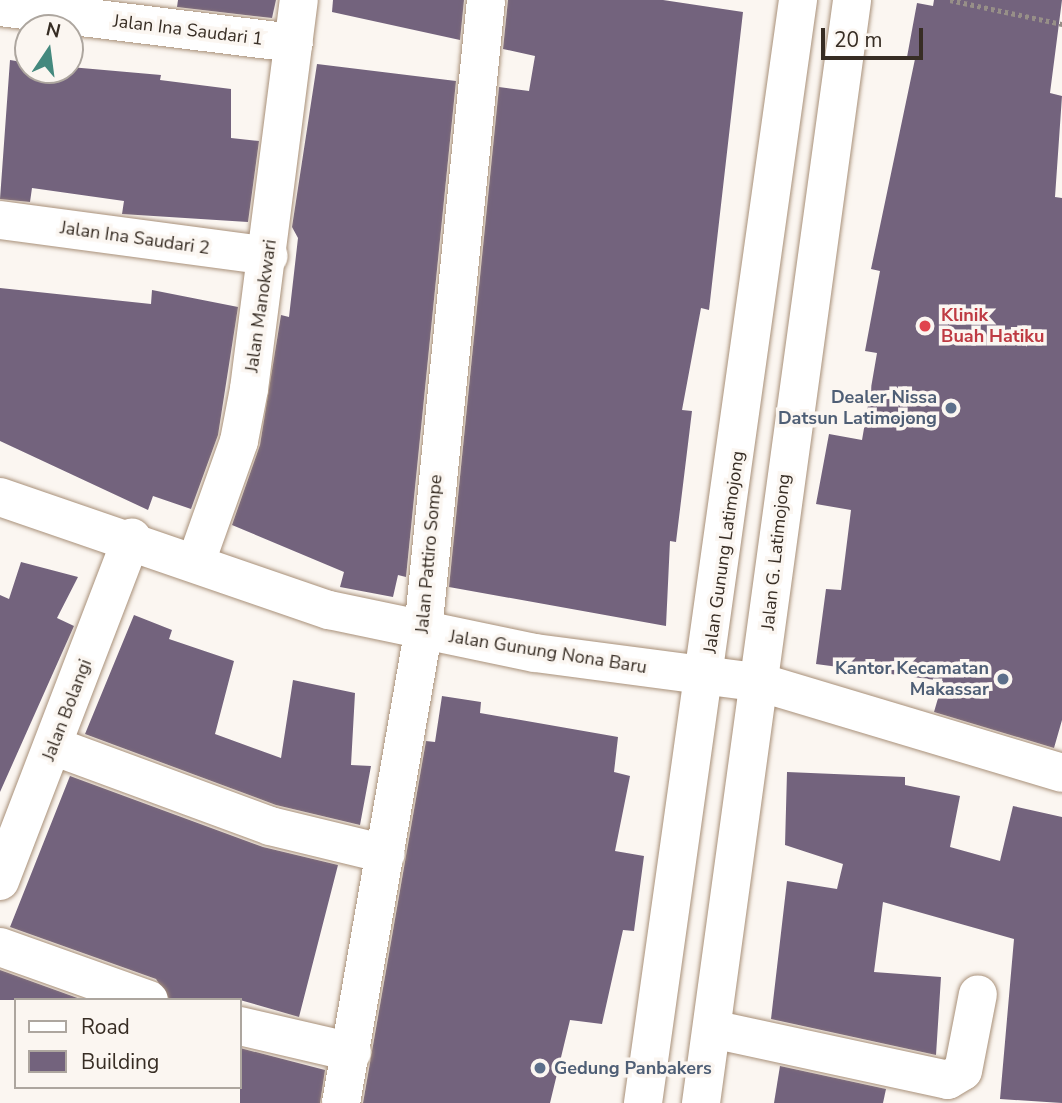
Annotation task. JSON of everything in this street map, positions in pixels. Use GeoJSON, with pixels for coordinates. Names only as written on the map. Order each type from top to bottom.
{"type":"FeatureCollection","features":[{"type":"Feature","properties":{"kind":"street","name":"Jalan Manokwari"},"geometry":{"type":"LineString","coordinates":[[196,562],[239,441],[269,256],[299,0]]}},
{"type":"Feature","properties":{"kind":"street","name":"Jalan Pattiro Sompe"},"geometry":{"type":"LineString","coordinates":[[341,1103],[352,1052],[423,631],[486,0]]}},
{"type":"Feature","properties":{"kind":"street","name":"Jalan Gunung Latimojong"},"geometry":{"type":"LineString","coordinates":[[643,1103],[708,675],[797,0]]}},
{"type":"Feature","properties":{"kind":"street","name":"Jalan G. Latimojong"},"geometry":{"type":"LineString","coordinates":[[701,1103],[762,683],[789,443],[852,0]]}},
{"type":"Feature","properties":{"kind":"street","name":"Jalan Ina Saudari 1"},"geometry":{"type":"LineString","coordinates":[[0,7],[294,43]]}},
{"type":"Feature","properties":{"kind":"street","name":"Jalan Ina Saudari 2"},"geometry":{"type":"LineString","coordinates":[[0,219],[269,256]]}},
{"type":"Feature","properties":{"kind":"street","name":"Jalan Gunung Nona Baru"},"geometry":{"type":"LineString","coordinates":[[0,496],[132,538],[329,610],[423,631],[762,683],[1062,774]]}},
{"type":"Feature","properties":{"kind":"street","name":"Jalan Bolangi"},"geometry":{"type":"LineString","coordinates":[[0,881],[132,538]]}},
{"type":"Feature","properties":{"kind":"street"},"geometry":{"type":"LineString","coordinates":[[53,746],[258,822],[386,854]]}},
{"type":"Feature","properties":{"kind":"street"},"geometry":{"type":"LineString","coordinates":[[0,947],[143,998]]}},
{"type":"Feature","properties":{"kind":"street"},"geometry":{"type":"LineString","coordinates":[[712,1029],[948,1080],[963,1071],[978,994]]}},
{"type":"Feature","properties":{"kind":"street"},"geometry":{"type":"LineString","coordinates":[[242,1026],[352,1052]]}},
{"type":"Feature","properties":{"kind":"path"},"geometry":{"type":"LineString","coordinates":[[950,0],[1062,24]]}},
{"type":"Feature","properties":{"kind":"building"},"geometry":{"type":"Polygon","coordinates":[[[178,0],[276,0],[272,18],[177,7],[178,0]]]}},
{"type":"Feature","properties":{"kind":"building"},"geometry":{"type":"Polygon","coordinates":[[[333,0],[464,0],[460,40],[332,12],[333,0]]]}},
{"type":"Feature","properties":{"kind":"building"},"geometry":{"type":"Polygon","coordinates":[[[508,0],[663,0],[743,12],[709,310],[701,308],[682,410],[692,411],[676,542],[670,541],[666,626],[449,587],[499,87],[529,91],[535,56],[503,49],[508,0]]]}},
{"type":"Feature","properties":{"kind":"building"},"geometry":{"type":"Polygon","coordinates":[[[934,0],[1062,0],[1050,93],[1062,96],[1055,197],[1062,198],[1062,720],[1054,748],[934,712],[943,681],[816,664],[826,589],[841,590],[851,510],[816,504],[829,434],[862,440],[877,353],[865,351],[880,271],[871,269],[915,59],[907,57],[917,3],[933,6],[934,0]]]}},
{"type":"Feature","properties":{"kind":"building"},"geometry":{"type":"Polygon","coordinates":[[[10,60],[14,61],[14,84],[84,84],[84,68],[161,75],[160,80],[231,89],[231,138],[259,141],[248,222],[122,214],[124,201],[32,188],[30,202],[0,199],[10,60]]]}},
{"type":"Feature","properties":{"kind":"building"},"geometry":{"type":"Polygon","coordinates":[[[317,64],[456,81],[406,577],[398,575],[393,597],[340,587],[344,572],[232,525],[260,445],[281,315],[289,317],[298,238],[292,227],[317,64]]]}},
{"type":"Feature","properties":{"kind":"building"},"geometry":{"type":"Polygon","coordinates":[[[0,288],[151,304],[152,290],[238,307],[218,435],[191,509],[153,496],[148,510],[0,441],[0,288]]]}},
{"type":"Feature","properties":{"kind":"building"},"geometry":{"type":"Polygon","coordinates":[[[21,562],[78,577],[57,618],[74,626],[0,792],[0,595],[9,599],[21,562]]]}},
{"type":"Feature","properties":{"kind":"building"},"geometry":{"type":"Polygon","coordinates":[[[134,615],[172,630],[169,639],[234,661],[215,734],[281,758],[293,680],[355,693],[351,765],[371,766],[360,825],[276,805],[85,734],[134,615]]]}},
{"type":"Feature","properties":{"kind":"building"},"geometry":{"type":"Polygon","coordinates":[[[442,696],[481,702],[480,713],[618,737],[614,772],[630,776],[615,851],[644,856],[634,931],[623,930],[602,1024],[570,1020],[550,1103],[363,1103],[426,741],[435,742],[442,696]]]}},
{"type":"Feature","properties":{"kind":"building"},"geometry":{"type":"Polygon","coordinates":[[[787,772],[905,777],[905,785],[960,796],[950,847],[1000,861],[1013,806],[1062,817],[1062,1103],[1000,1099],[1014,939],[883,902],[874,972],[941,977],[936,1055],[771,1019],[787,881],[837,889],[843,864],[785,845],[787,772]]]}},
{"type":"Feature","properties":{"kind":"building"},"geometry":{"type":"Polygon","coordinates":[[[70,776],[263,847],[338,865],[299,1017],[242,1001],[242,998],[169,998],[156,979],[10,927],[70,776]]]}},
{"type":"Feature","properties":{"kind":"building"},"geometry":{"type":"Polygon","coordinates":[[[0,970],[77,998],[14,998],[0,1000],[0,970]]]}},
{"type":"Feature","properties":{"kind":"building"},"geometry":{"type":"Polygon","coordinates":[[[242,1049],[325,1070],[320,1103],[240,1103],[242,1049]]]}},
{"type":"Feature","properties":{"kind":"building"},"geometry":{"type":"Polygon","coordinates":[[[780,1066],[886,1089],[883,1103],[774,1103],[780,1066]]]}},
{"type":"Feature","properties":{"kind":"place","name":"Klinik Buah Hatiku"},"geometry":{"type":"Point","coordinates":[925,326]}},
{"type":"Feature","properties":{"kind":"place","name":"Dealer Nissa Datsun Latimojong"},"geometry":{"type":"Point","coordinates":[951,408]}},
{"type":"Feature","properties":{"kind":"place","name":"Kantor Kecamatan Makassar"},"geometry":{"type":"Point","coordinates":[1003,679]}},
{"type":"Feature","properties":{"kind":"place","name":"Gedung Panbakers"},"geometry":{"type":"Point","coordinates":[540,1068]}}]}
